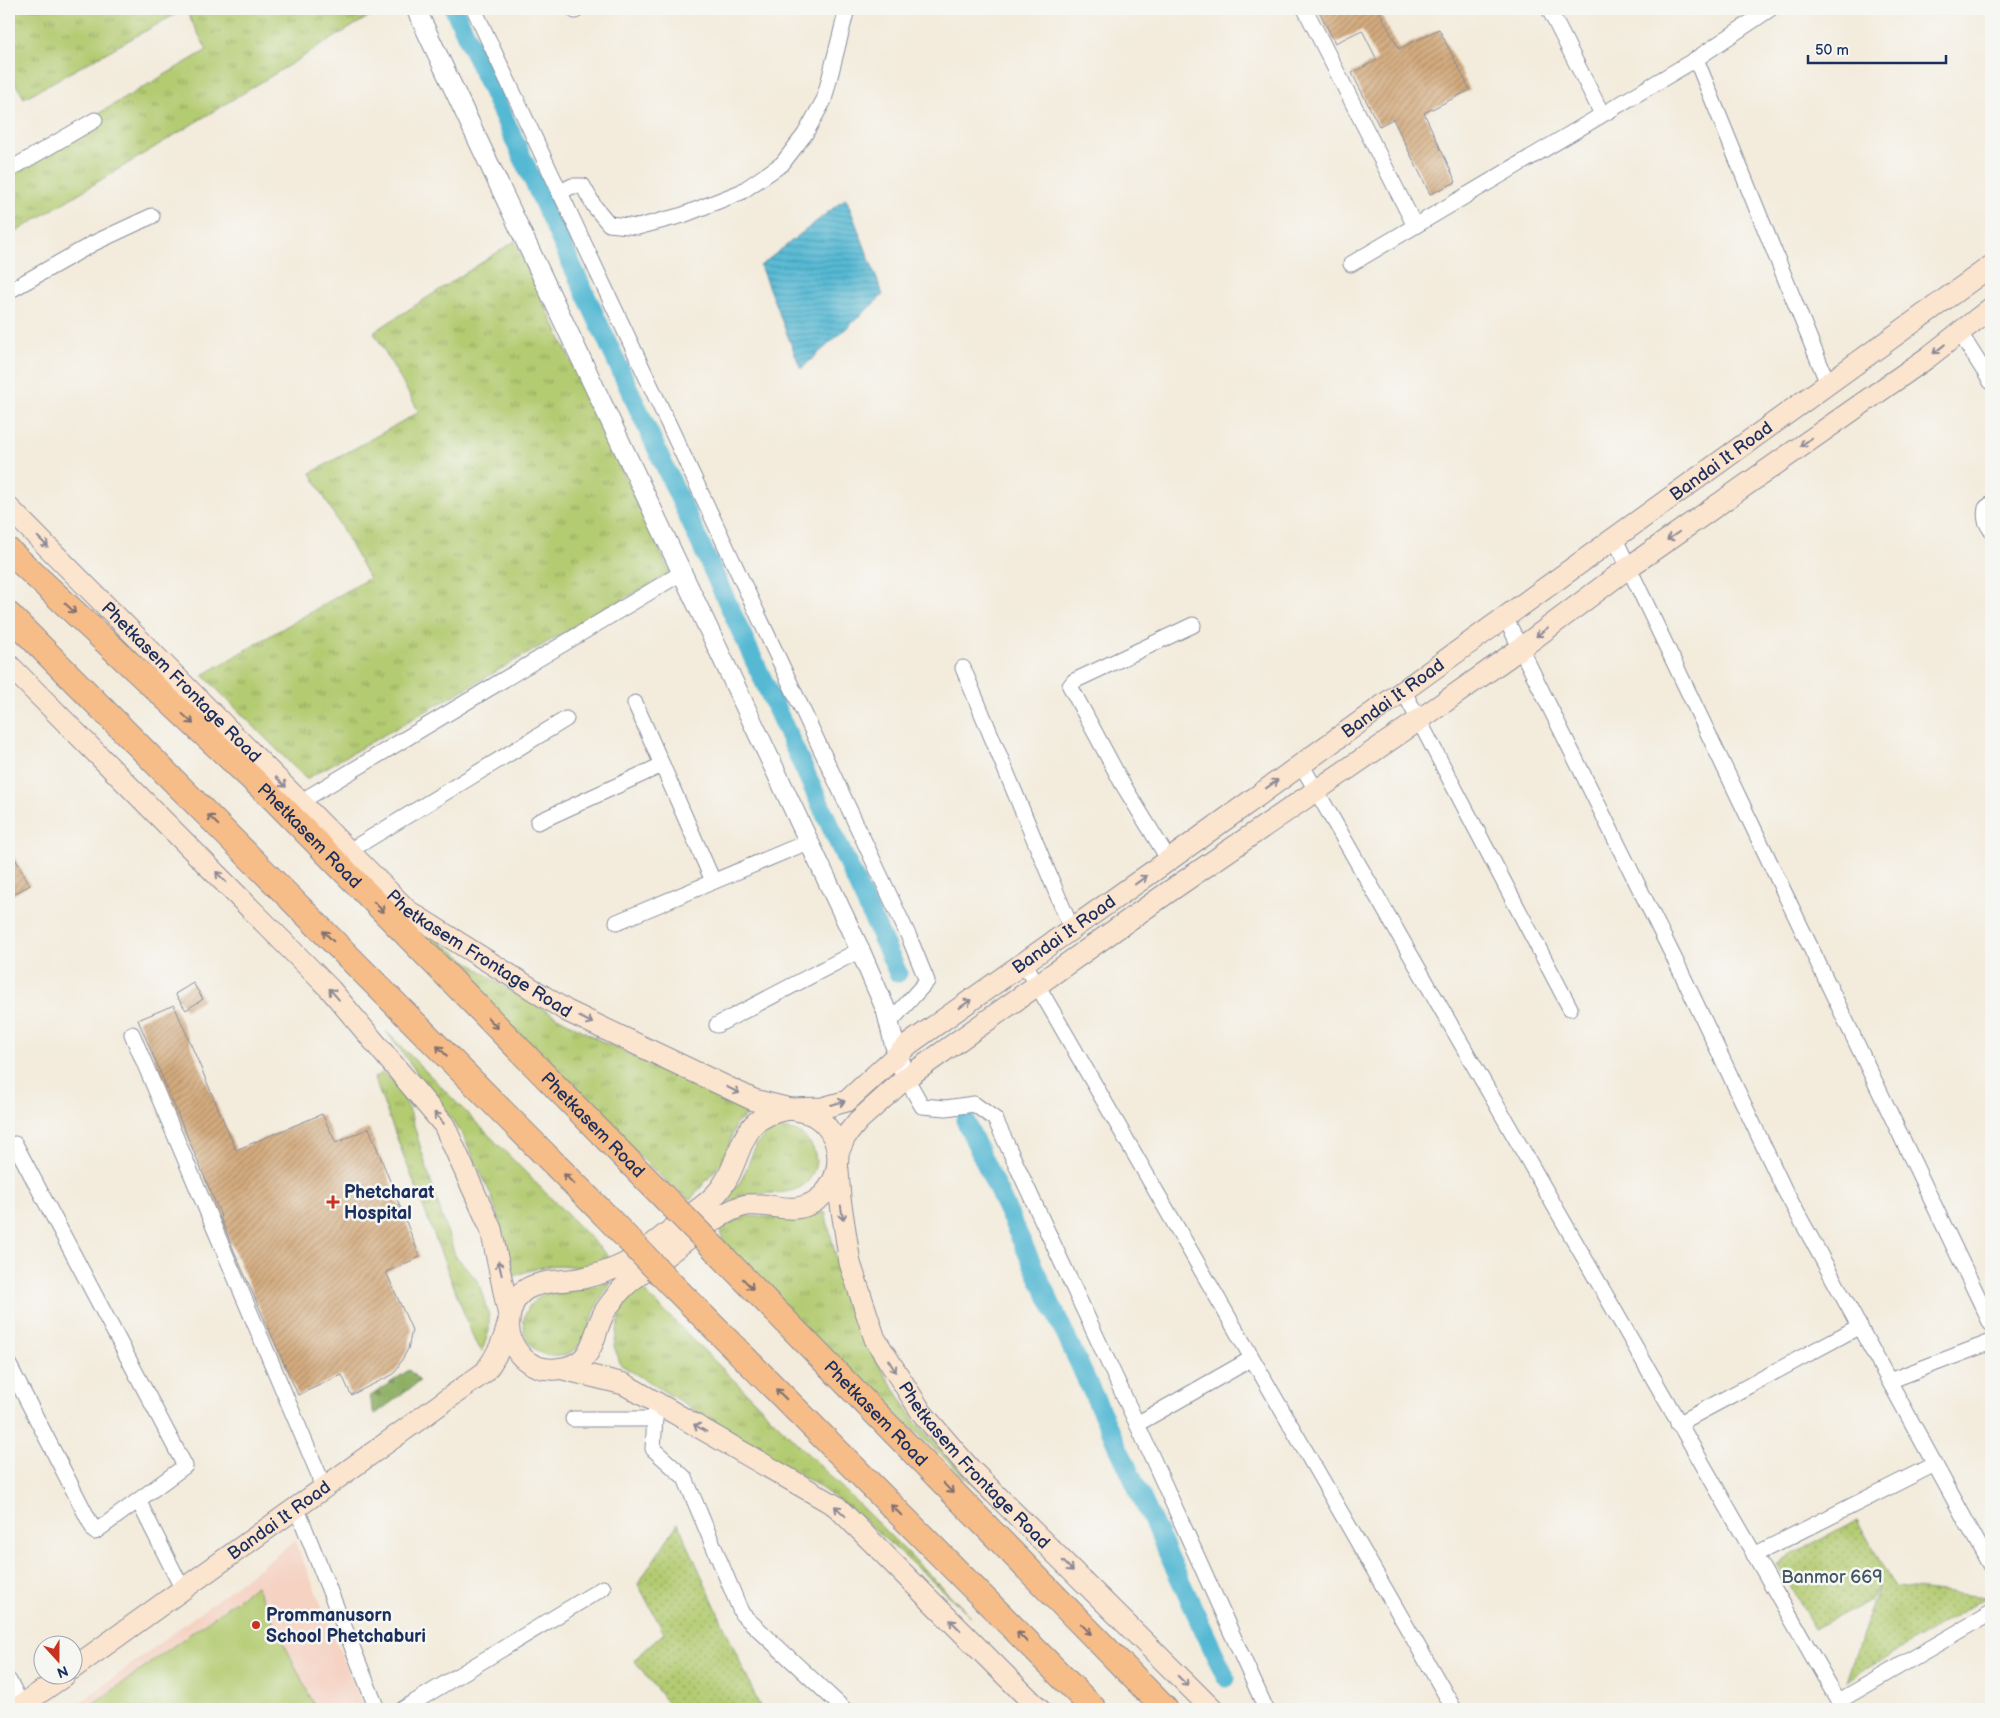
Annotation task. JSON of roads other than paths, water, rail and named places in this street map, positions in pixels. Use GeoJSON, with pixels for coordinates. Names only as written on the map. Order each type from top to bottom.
{"type":"FeatureCollection","features":[{"type":"Feature","properties":{"kind":"highway","name":"Phetkasem Road"},"geometry":{"type":"LineString","coordinates":[[9,551],[277,802],[1165,1709]]}},
{"type":"Feature","properties":{"kind":"highway"},"geometry":{"type":"LineString","coordinates":[[9,615],[1094,1709]]}},
{"type":"Feature","properties":{"kind":"main road","name":"Bandai It Road"},"geometry":{"type":"LineString","coordinates":[[82,1662],[485,1372],[505,1340],[509,1320],[519,1295],[529,1287],[540,1282],[581,1278],[608,1271],[632,1260],[714,1196],[726,1179],[739,1154],[742,1142],[754,1124],[768,1114],[790,1110],[822,1108],[847,1101],[910,1044],[1072,930],[1991,266]]}},
{"type":"Feature","properties":{"kind":"main road","name":"Bandai It Road"},"geometry":{"type":"LineString","coordinates":[[485,1372],[524,1364],[550,1370],[571,1366],[585,1356],[593,1345],[603,1315],[618,1293],[640,1274],[723,1215],[747,1205],[787,1209],[799,1208],[815,1202],[827,1190],[835,1178],[838,1158],[845,1137],[858,1121],[906,1078],[1316,790],[1419,720],[1629,567],[1927,358],[1991,308]]}},
{"type":"Feature","properties":{"kind":"main road","name":"Phetkasem Frontage Road"},"geometry":{"type":"LineString","coordinates":[[9,508],[408,911],[567,1011],[754,1100],[804,1112],[816,1118],[828,1128],[835,1140],[838,1158],[840,1198],[850,1263],[875,1339],[922,1413],[971,1470],[1212,1709]]}},
{"type":"Feature","properties":{"kind":"main road"},"geometry":{"type":"LineString","coordinates":[[9,665],[330,989],[444,1125],[491,1229],[509,1320],[510,1337],[515,1349],[524,1359],[537,1367]]}},
{"type":"Feature","properties":{"kind":"main road"},"geometry":{"type":"LineString","coordinates":[[562,1368],[624,1384],[656,1410],[836,1506],[1039,1709]]}},
{"type":"Feature","properties":{"kind":"main road"},"geometry":{"type":"LineString","coordinates":[[19,1707],[49,1686]]}},
{"type":"Feature","properties":{"kind":"street"},"geometry":{"type":"LineString","coordinates":[[416,9],[860,950],[886,1010],[906,1078],[922,1106],[946,1108],[974,1104],[995,1119],[1138,1424],[1266,1709]]}},
{"type":"Feature","properties":{"kind":"street"},"geometry":{"type":"LineString","coordinates":[[474,9],[909,937],[926,981],[890,1022]]}},
{"type":"Feature","properties":{"kind":"street"},"geometry":{"type":"LineString","coordinates":[[559,192],[572,186],[583,186],[594,206],[609,224],[638,226],[683,216],[741,192],[782,164],[805,134],[824,100],[847,9]]}},
{"type":"Feature","properties":{"kind":"street"},"geometry":{"type":"LineString","coordinates":[[1305,9],[1416,226]]}},
{"type":"Feature","properties":{"kind":"street"},"geometry":{"type":"LineString","coordinates":[[1549,9],[1602,114]]}},
{"type":"Feature","properties":{"kind":"street"},"geometry":{"type":"LineString","coordinates":[[1351,264],[1696,59],[1770,9]]}},
{"type":"Feature","properties":{"kind":"street"},"geometry":{"type":"LineString","coordinates":[[1696,59],[1828,384]]}},
{"type":"Feature","properties":{"kind":"street"},"geometry":{"type":"LineString","coordinates":[[9,170],[95,120]]}},
{"type":"Feature","properties":{"kind":"street"},"geometry":{"type":"LineString","coordinates":[[9,291],[94,242],[152,216]]}},
{"type":"Feature","properties":{"kind":"street"},"geometry":{"type":"LineString","coordinates":[[1960,333],[1991,382]]}},
{"type":"Feature","properties":{"kind":"street"},"geometry":{"type":"LineString","coordinates":[[1991,504],[1986,508],[1985,516],[1986,523],[1991,530]]}},
{"type":"Feature","properties":{"kind":"street"},"geometry":{"type":"LineString","coordinates":[[1615,539],[1991,1324]]}},
{"type":"Feature","properties":{"kind":"street"},"geometry":{"type":"LineString","coordinates":[[300,802],[682,572]]}},
{"type":"Feature","properties":{"kind":"street"},"geometry":{"type":"LineString","coordinates":[[1506,617],[1676,963],[1784,1190],[1991,1567]]}},
{"type":"Feature","properties":{"kind":"street"},"geometry":{"type":"LineString","coordinates":[[1169,860],[1122,783],[1070,686],[1074,681],[1193,625]]}},
{"type":"Feature","properties":{"kind":"street"},"geometry":{"type":"LineString","coordinates":[[963,668],[1072,930]]}},
{"type":"Feature","properties":{"kind":"street"},"geometry":{"type":"LineString","coordinates":[[1403,690],[1570,1008]]}},
{"type":"Feature","properties":{"kind":"street"},"geometry":{"type":"LineString","coordinates":[[635,703],[713,881]]}},
{"type":"Feature","properties":{"kind":"street"},"geometry":{"type":"LineString","coordinates":[[349,851],[566,719]]}},
{"type":"Feature","properties":{"kind":"street"},"geometry":{"type":"LineString","coordinates":[[1300,764],[1841,1705],[1991,1612]]}},
{"type":"Feature","properties":{"kind":"street"},"geometry":{"type":"LineString","coordinates":[[538,822],[662,765]]}},
{"type":"Feature","properties":{"kind":"street"},"geometry":{"type":"LineString","coordinates":[[617,922],[810,841]]}},
{"type":"Feature","properties":{"kind":"street"},"geometry":{"type":"LineString","coordinates":[[717,1025],[860,950]]}},
{"type":"Feature","properties":{"kind":"street"},"geometry":{"type":"LineString","coordinates":[[1024,962],[1454,1709]]}},
{"type":"Feature","properties":{"kind":"street"},"geometry":{"type":"LineString","coordinates":[[132,1034],[319,1475],[322,1490]]}},
{"type":"Feature","properties":{"kind":"street"},"geometry":{"type":"LineString","coordinates":[[9,1147],[15,1144],[185,1466],[139,1502],[95,1532],[9,1365]]}},
{"type":"Feature","properties":{"kind":"street"},"geometry":{"type":"LineString","coordinates":[[1678,1424],[1860,1326]]}},
{"type":"Feature","properties":{"kind":"street"},"geometry":{"type":"LineString","coordinates":[[1889,1381],[1991,1342]]}},
{"type":"Feature","properties":{"kind":"street"},"geometry":{"type":"LineString","coordinates":[[1138,1424],[1251,1358]]}},
{"type":"Feature","properties":{"kind":"street"},"geometry":{"type":"LineString","coordinates":[[573,1419],[656,1410],[653,1449],[685,1478],[742,1614],[844,1709]]}},
{"type":"Feature","properties":{"kind":"street"},"geometry":{"type":"LineString","coordinates":[[1754,1555],[1935,1464]]}},
{"type":"Feature","properties":{"kind":"street"},"geometry":{"type":"LineString","coordinates":[[139,1502],[183,1590]]}},
{"type":"Feature","properties":{"kind":"street"},"geometry":{"type":"LineString","coordinates":[[297,1509],[377,1709]]}},
{"type":"Feature","properties":{"kind":"street"},"geometry":{"type":"LineString","coordinates":[[402,1709],[603,1588]]}},
{"type":"Feature","properties":{"kind":"street"},"geometry":{"type":"LineString","coordinates":[[9,1681],[19,1707]]}},
{"type":"Feature","properties":{"kind":"water"},"geometry":{"type":"Polygon","coordinates":[[[846,198],[883,295],[801,369],[760,266],[846,198]]]}},
{"type":"Feature","properties":{"kind":"waterway"},"geometry":{"type":"LineString","coordinates":[[454,9],[898,973]]}},
{"type":"Feature","properties":{"kind":"waterway"},"geometry":{"type":"LineString","coordinates":[[965,1120],[1226,1678]]}},
{"type":"Feature","properties":{"kind":"place","name":"Phetcharat Hospital"},"geometry":{"type":"Point","coordinates":[333,1202]}},
{"type":"Feature","properties":{"kind":"place","name":"Prommanusorn School Phetchaburi"},"geometry":{"type":"Point","coordinates":[256,1625]}},
{"type":"Feature","properties":{"kind":"park label","name":"Banmor 669"},"geometry":{"type":"Point","coordinates":[1832,1577]}}]}
